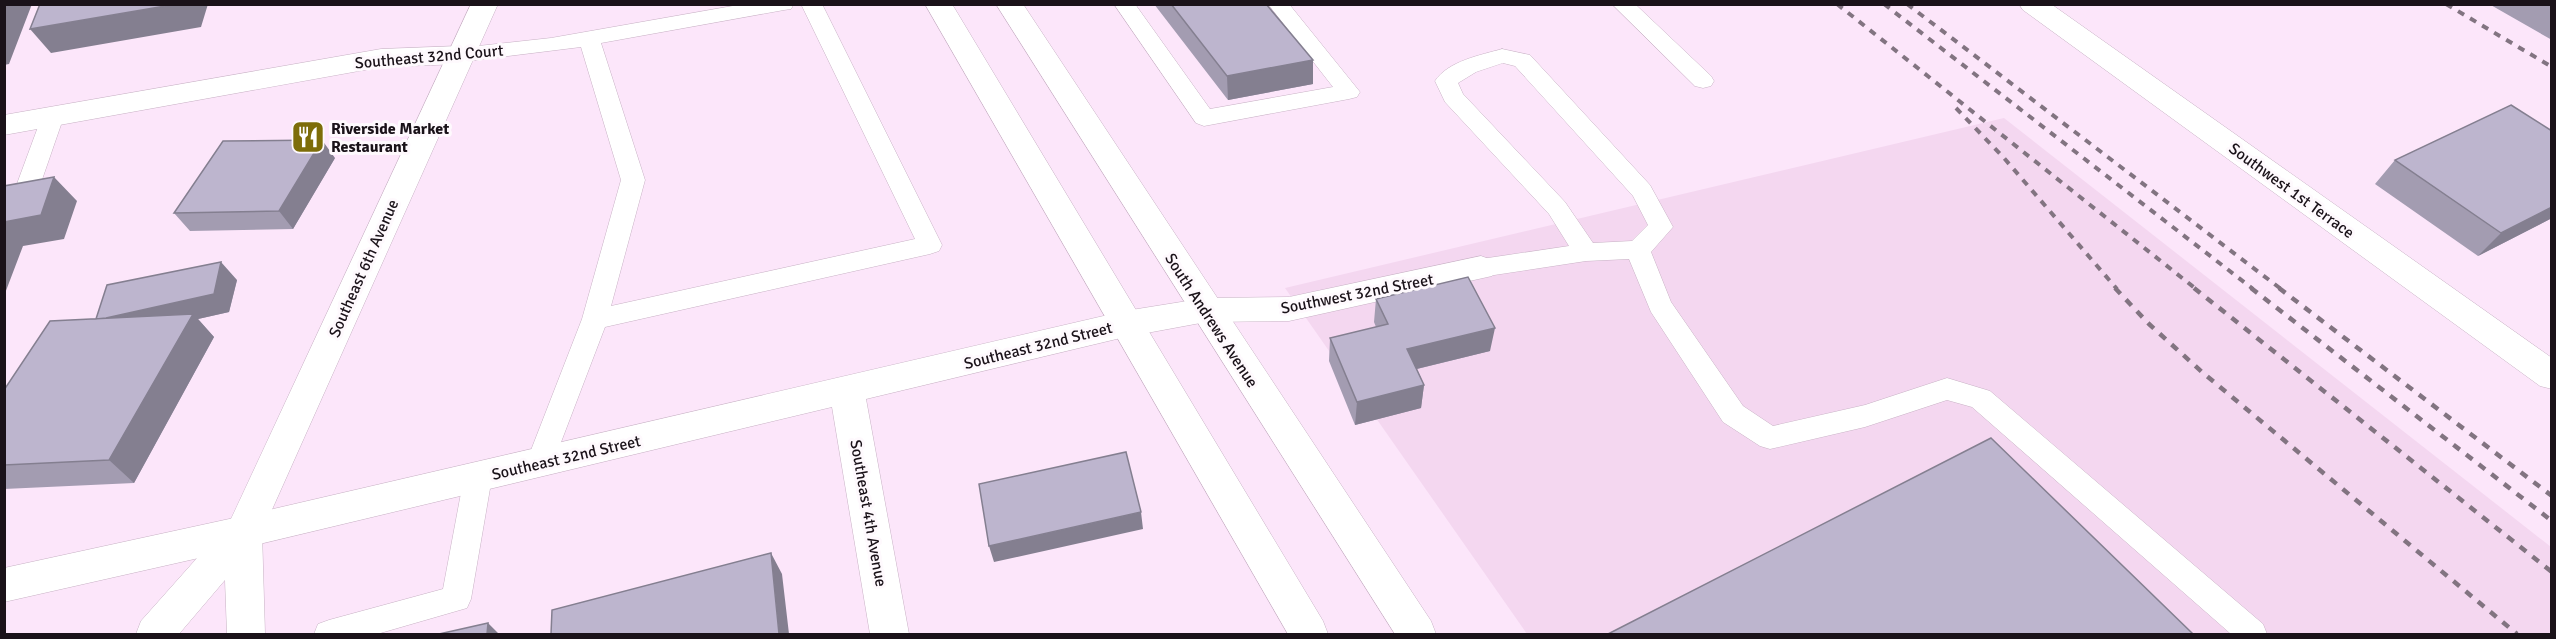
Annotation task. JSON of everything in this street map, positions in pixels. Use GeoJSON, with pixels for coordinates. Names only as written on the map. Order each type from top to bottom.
{"type":"FeatureCollection","features":[{"type":"Feature","properties":{"kind":"street","name":"Southeast 6th Avenue"},"geometry":{"type":"LineString","coordinates":[[155,634],[243,532],[460,54],[485,4]]}},
{"type":"Feature","properties":{"kind":"street"},"geometry":{"type":"LineString","coordinates":[[938,4],[1309,634]]}},
{"type":"Feature","properties":{"kind":"street","name":"South Andrews Avenue"},"geometry":{"type":"LineString","coordinates":[[1009,4],[1417,634]]}},
{"type":"Feature","properties":{"kind":"street","name":"Southwest 1st Terrace"},"geometry":{"type":"LineString","coordinates":[[2032,4],[2552,376]]}},
{"type":"Feature","properties":{"kind":"street","name":"Southeast 32nd Court"},"geometry":{"type":"LineString","coordinates":[[4,125],[381,58],[460,54]]}},
{"type":"Feature","properties":{"kind":"street","name":"Southwest 32nd Street"},"geometry":{"type":"LineString","coordinates":[[1125,324],[1206,310],[1289,309],[1481,268]]}},
{"type":"Feature","properties":{"kind":"street","name":"Southeast 32nd Street"},"geometry":{"type":"LineString","coordinates":[[4,585],[540,463],[1125,324]]}},
{"type":"Feature","properties":{"kind":"street","name":"Southeast 4th Avenue"},"geometry":{"type":"LineString","coordinates":[[847,391],[890,634]]}},
{"type":"Feature","properties":{"kind":"street","name":"Southeast 6th Avenue"},"geometry":{"type":"LineString","coordinates":[[243,532],[246,634]]}},
{"type":"Feature","properties":{"kind":"lane","name":"Southeast 32nd Court"},"geometry":{"type":"LineString","coordinates":[[460,54],[551,45],[784,4]]}},
{"type":"Feature","properties":{"kind":"lane"},"geometry":{"type":"LineString","coordinates":[[595,319],[930,245],[811,4]]}},
{"type":"Feature","properties":{"kind":"lane"},"geometry":{"type":"LineString","coordinates":[[1124,4],[1204,118],[1349,92],[1278,4]]}},
{"type":"Feature","properties":{"kind":"lane"},"geometry":{"type":"LineString","coordinates":[[1623,4],[1703,81]]}},
{"type":"Feature","properties":{"kind":"lane"},"geometry":{"type":"LineString","coordinates":[[540,463],[595,319],[633,180],[589,38]]}},
{"type":"Feature","properties":{"kind":"lane"},"geometry":{"type":"LineString","coordinates":[[1481,268],[1586,252],[1638,250],[1661,227],[1642,191],[1522,60],[1502,56],[1468,67],[1446,81],[1453,97],[1557,208],[1586,252]]}},
{"type":"Feature","properties":{"kind":"lane"},"geometry":{"type":"LineString","coordinates":[[23,200],[53,116]]}},
{"type":"Feature","properties":{"kind":"lane"},"geometry":{"type":"LineString","coordinates":[[1638,250],[1660,305],[1733,414],[1770,438],[1864,416],[1947,388],[1981,399],[2252,634]]}},
{"type":"Feature","properties":{"kind":"lane"},"geometry":{"type":"LineString","coordinates":[[329,634],[456,599],[478,477]]}},
{"type":"Feature","properties":{"kind":"shaded area"},"geometry":{"type":"Polygon","coordinates":[[[2004,118],[2551,547],[2551,634],[1527,634],[1285,288],[2004,118]]]}},
{"type":"Feature","properties":{"kind":"building"},"geometry":{"type":"Polygon","coordinates":[[[40,4],[177,4],[30,29],[40,4]]]}},
{"type":"Feature","properties":{"kind":"building"},"geometry":{"type":"Polygon","coordinates":[[[1171,4],[1266,4],[1313,60],[1227,76],[1171,4]]]}},
{"type":"Feature","properties":{"kind":"building"},"geometry":{"type":"Polygon","coordinates":[[[2511,105],[2552,131],[2552,207],[2501,233],[2395,160],[2511,105]]]}},
{"type":"Feature","properties":{"kind":"building"},"geometry":{"type":"Polygon","coordinates":[[[322,140],[279,211],[174,213],[223,141],[322,140]]]}},
{"type":"Feature","properties":{"kind":"building"},"geometry":{"type":"Polygon","coordinates":[[[54,177],[41,215],[4,222],[4,186],[54,177]]]}},
{"type":"Feature","properties":{"kind":"building"},"geometry":{"type":"Polygon","coordinates":[[[221,262],[214,294],[96,319],[107,285],[221,262]]]}},
{"type":"Feature","properties":{"kind":"building"},"geometry":{"type":"Polygon","coordinates":[[[1468,277],[1495,328],[1407,349],[1424,385],[1357,402],[1330,338],[1388,324],[1376,299],[1468,277]]]}},
{"type":"Feature","properties":{"kind":"building"},"geometry":{"type":"Polygon","coordinates":[[[193,314],[109,460],[4,465],[4,390],[50,321],[193,314]]]}},
{"type":"Feature","properties":{"kind":"building"},"geometry":{"type":"Polygon","coordinates":[[[1991,438],[2193,634],[1608,634],[1991,438]]]}},
{"type":"Feature","properties":{"kind":"building"},"geometry":{"type":"Polygon","coordinates":[[[1126,452],[1141,512],[989,546],[979,484],[1126,452]]]}},
{"type":"Feature","properties":{"kind":"building"},"geometry":{"type":"Polygon","coordinates":[[[771,553],[779,634],[551,634],[552,610],[771,553]]]}},
{"type":"Feature","properties":{"kind":"building"},"geometry":{"type":"Polygon","coordinates":[[[488,623],[487,634],[439,634],[488,623]]]}},
{"type":"Feature","properties":{"kind":"railway"},"geometry":{"type":"LineString","coordinates":[[1837,4],[2196,289]]}},
{"type":"Feature","properties":{"kind":"railway"},"geometry":{"type":"LineString","coordinates":[[1884,4],[2253,289]]}},
{"type":"Feature","properties":{"kind":"railway"},"geometry":{"type":"LineString","coordinates":[[1907,4],[2281,289]]}},
{"type":"Feature","properties":{"kind":"railway"},"geometry":{"type":"LineString","coordinates":[[2446,4],[2552,67]]}},
{"type":"Feature","properties":{"kind":"railway"},"geometry":{"type":"LineString","coordinates":[[1956,108],[2004,158],[2117,289]]}},
{"type":"Feature","properties":{"kind":"railway"},"geometry":{"type":"LineString","coordinates":[[2115,288],[2149,324],[2202,372],[2517,634]]}},
{"type":"Feature","properties":{"kind":"railway"},"geometry":{"type":"LineString","coordinates":[[2194,288],[2552,572]]}},
{"type":"Feature","properties":{"kind":"railway"},"geometry":{"type":"LineString","coordinates":[[2251,288],[2552,521]]}},
{"type":"Feature","properties":{"kind":"railway"},"geometry":{"type":"LineString","coordinates":[[2279,288],[2552,496]]}},
{"type":"Feature","properties":{"kind":"place","name":"Riverside Market Restaurant"},"geometry":{"type":"Point","coordinates":[308,137]}}]}
